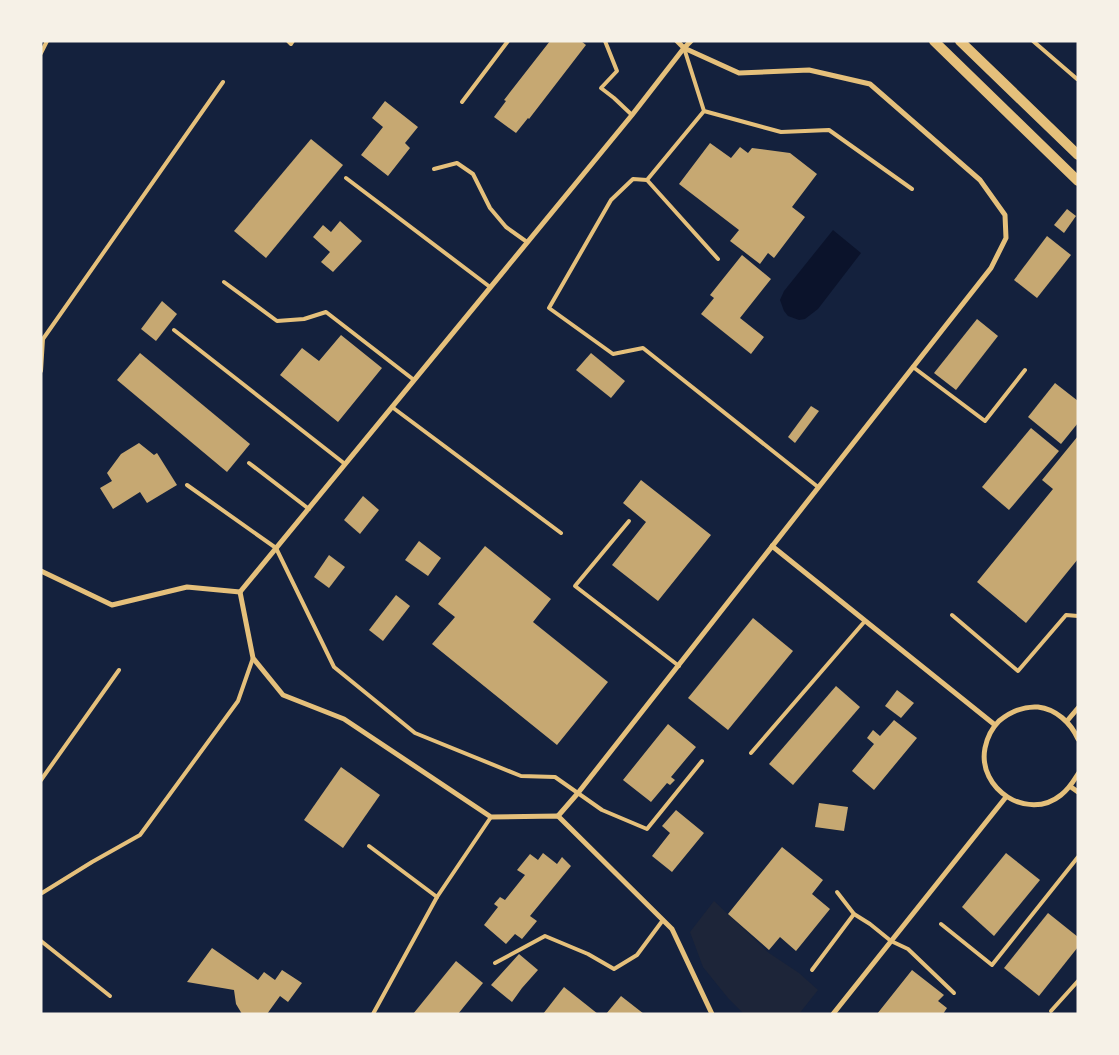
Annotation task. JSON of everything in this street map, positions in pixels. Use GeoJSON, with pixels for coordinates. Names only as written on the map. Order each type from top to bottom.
{"type":"FeatureCollection","features":[{"type":"Feature","properties":{"kind":"main road"},"geometry":{"type":"LineString","coordinates":[[934,41],[1078,181]]}},
{"type":"Feature","properties":{"kind":"main road"},"geometry":{"type":"LineString","coordinates":[[960,41],[1078,155]]}},
{"type":"Feature","properties":{"kind":"street"},"geometry":{"type":"LineString","coordinates":[[558,816],[679,666],[992,268],[1006,238],[1005,215],[980,180],[870,84],[809,70],[739,73],[684,48],[677,41]]}},
{"type":"Feature","properties":{"kind":"street"},"geometry":{"type":"LineString","coordinates":[[690,41],[632,115],[240,592],[252,658],[283,695],[344,719],[491,816],[558,816],[672,929],[712,1014]]}},
{"type":"Feature","properties":{"kind":"street"},"geometry":{"type":"LineString","coordinates":[[772,546],[995,726]]}},
{"type":"Feature","properties":{"kind":"street"},"geometry":{"type":"LineString","coordinates":[[41,571],[112,605],[187,587],[240,592]]}},
{"type":"Feature","properties":{"kind":"street"},"geometry":{"type":"LineString","coordinates":[[1078,739],[1067,721],[1054,712],[1038,707],[1022,708],[1007,715],[995,726],[987,740],[984,756],[987,772],[994,786],[1006,797],[1019,803],[1040,804],[1060,796],[1078,774]]}},
{"type":"Feature","properties":{"kind":"street"},"geometry":{"type":"LineString","coordinates":[[1067,721],[1078,708]]}},
{"type":"Feature","properties":{"kind":"street"},"geometry":{"type":"LineString","coordinates":[[1070,786],[1078,792]]}},
{"type":"Feature","properties":{"kind":"street"},"geometry":{"type":"LineString","coordinates":[[833,1014],[1006,797]]}},
{"type":"Feature","properties":{"kind":"lane"},"geometry":{"type":"LineString","coordinates":[[41,53],[47,41]]}},
{"type":"Feature","properties":{"kind":"lane"},"geometry":{"type":"LineString","coordinates":[[288,41],[291,44],[293,41]]}},
{"type":"Feature","properties":{"kind":"lane"},"geometry":{"type":"LineString","coordinates":[[462,102],[508,41]]}},
{"type":"Feature","properties":{"kind":"lane"},"geometry":{"type":"LineString","coordinates":[[605,41],[617,71],[601,88],[632,115]]}},
{"type":"Feature","properties":{"kind":"lane"},"geometry":{"type":"LineString","coordinates":[[1033,41],[1078,78]]}},
{"type":"Feature","properties":{"kind":"lane"},"geometry":{"type":"LineString","coordinates":[[684,48],[704,111]]}},
{"type":"Feature","properties":{"kind":"lane"},"geometry":{"type":"LineString","coordinates":[[41,371],[43,339],[223,82]]}},
{"type":"Feature","properties":{"kind":"lane"},"geometry":{"type":"LineString","coordinates":[[647,180],[704,111]]}},
{"type":"Feature","properties":{"kind":"lane"},"geometry":{"type":"LineString","coordinates":[[704,111],[781,132],[828,130],[912,189]]}},
{"type":"Feature","properties":{"kind":"lane"},"geometry":{"type":"LineString","coordinates":[[434,169],[457,163],[473,174],[490,208],[506,227],[527,242]]}},
{"type":"Feature","properties":{"kind":"lane"},"geometry":{"type":"LineString","coordinates":[[346,178],[490,287]]}},
{"type":"Feature","properties":{"kind":"lane"},"geometry":{"type":"LineString","coordinates":[[718,259],[647,180],[633,179],[611,200],[549,308],[613,354],[643,348],[818,487]]}},
{"type":"Feature","properties":{"kind":"lane"},"geometry":{"type":"LineString","coordinates":[[224,282],[277,321],[304,319],[326,312],[414,380]]}},
{"type":"Feature","properties":{"kind":"lane"},"geometry":{"type":"LineString","coordinates":[[174,330],[345,464]]}},
{"type":"Feature","properties":{"kind":"lane"},"geometry":{"type":"LineString","coordinates":[[913,367],[985,421],[1025,370]]}},
{"type":"Feature","properties":{"kind":"lane"},"geometry":{"type":"LineString","coordinates":[[392,407],[561,534]]}},
{"type":"Feature","properties":{"kind":"lane"},"geometry":{"type":"LineString","coordinates":[[250,463],[309,508]]}},
{"type":"Feature","properties":{"kind":"lane"},"geometry":{"type":"LineString","coordinates":[[187,485],[276,548],[334,667],[415,732],[521,776],[555,777],[602,810],[647,828],[702,761]]}},
{"type":"Feature","properties":{"kind":"lane"},"geometry":{"type":"LineString","coordinates":[[629,520],[575,586],[679,666]]}},
{"type":"Feature","properties":{"kind":"lane"},"geometry":{"type":"LineString","coordinates":[[952,615],[1018,671],[1066,615],[1078,616]]}},
{"type":"Feature","properties":{"kind":"lane"},"geometry":{"type":"LineString","coordinates":[[751,753],[865,621]]}},
{"type":"Feature","properties":{"kind":"lane"},"geometry":{"type":"LineString","coordinates":[[41,893],[140,835],[238,701],[252,658]]}},
{"type":"Feature","properties":{"kind":"lane"},"geometry":{"type":"LineString","coordinates":[[41,780],[119,670]]}},
{"type":"Feature","properties":{"kind":"lane"},"geometry":{"type":"LineString","coordinates":[[373,1014],[437,897],[491,816]]}},
{"type":"Feature","properties":{"kind":"lane"},"geometry":{"type":"LineString","coordinates":[[369,846],[437,897]]}},
{"type":"Feature","properties":{"kind":"lane"},"geometry":{"type":"LineString","coordinates":[[941,924],[992,965],[1078,858]]}},
{"type":"Feature","properties":{"kind":"lane"},"geometry":{"type":"LineString","coordinates":[[837,892],[854,914],[891,941],[908,950],[954,993]]}},
{"type":"Feature","properties":{"kind":"lane"},"geometry":{"type":"LineString","coordinates":[[812,970],[854,914]]}},
{"type":"Feature","properties":{"kind":"lane"},"geometry":{"type":"LineString","coordinates":[[495,963],[545,936],[588,954],[614,969],[637,955],[663,920]]}},
{"type":"Feature","properties":{"kind":"lane"},"geometry":{"type":"LineString","coordinates":[[41,941],[110,996]]}},
{"type":"Feature","properties":{"kind":"lane"},"geometry":{"type":"LineString","coordinates":[[1051,1011],[1078,981]]}},
{"type":"Feature","properties":{"kind":"shaded area"},"geometry":{"type":"Polygon","coordinates":[[[833,230],[861,253],[818,309],[805,319],[799,320],[788,316],[780,300],[784,291],[833,230]]]}},
{"type":"Feature","properties":{"kind":"shaded area"},"geometry":{"type":"Polygon","coordinates":[[[714,901],[769,953],[799,973],[818,990],[799,1014],[744,1014],[728,998],[703,967],[690,932],[714,901]]]}},
{"type":"Feature","properties":{"kind":"building"},"geometry":{"type":"Polygon","coordinates":[[[550,41],[581,41],[586,45],[516,133],[494,117],[506,101],[504,100],[550,41]]]}},
{"type":"Feature","properties":{"kind":"building"},"geometry":{"type":"Polygon","coordinates":[[[385,101],[418,127],[405,143],[410,148],[388,176],[361,155],[383,127],[372,118],[385,101]]]}},
{"type":"Feature","properties":{"kind":"building"},"geometry":{"type":"Polygon","coordinates":[[[311,139],[343,165],[266,258],[234,231],[311,139]]]}},
{"type":"Feature","properties":{"kind":"building"},"geometry":{"type":"Polygon","coordinates":[[[710,143],[731,158],[740,147],[748,153],[752,148],[790,153],[817,174],[792,207],[805,217],[774,258],[768,253],[760,264],[730,241],[739,230],[679,184],[710,143]]]}},
{"type":"Feature","properties":{"kind":"building"},"geometry":{"type":"Polygon","coordinates":[[[1067,209],[1076,216],[1064,233],[1054,225],[1067,209]]]}},
{"type":"Feature","properties":{"kind":"building"},"geometry":{"type":"Polygon","coordinates":[[[340,221],[362,241],[333,272],[321,262],[330,252],[313,237],[323,225],[331,232],[340,221]]]}},
{"type":"Feature","properties":{"kind":"building"},"geometry":{"type":"Polygon","coordinates":[[[1047,236],[1071,255],[1037,298],[1014,280],[1047,236]]]}},
{"type":"Feature","properties":{"kind":"building"},"geometry":{"type":"Polygon","coordinates":[[[742,255],[771,279],[740,318],[764,337],[751,354],[701,314],[714,298],[710,295],[742,255]]]}},
{"type":"Feature","properties":{"kind":"building"},"geometry":{"type":"Polygon","coordinates":[[[162,301],[177,314],[156,341],[141,329],[162,301]]]}},
{"type":"Feature","properties":{"kind":"building"},"geometry":{"type":"Polygon","coordinates":[[[977,319],[998,336],[956,390],[934,373],[977,319]]]}},
{"type":"Feature","properties":{"kind":"building"},"geometry":{"type":"Polygon","coordinates":[[[341,335],[382,368],[338,422],[280,375],[302,348],[319,361],[341,335]]]}},
{"type":"Feature","properties":{"kind":"building"},"geometry":{"type":"Polygon","coordinates":[[[140,353],[250,444],[227,472],[117,380],[140,353]]]}},
{"type":"Feature","properties":{"kind":"building"},"geometry":{"type":"Polygon","coordinates":[[[591,353],[625,381],[611,398],[576,370],[591,353]]]}},
{"type":"Feature","properties":{"kind":"building"},"geometry":{"type":"Polygon","coordinates":[[[1055,383],[1078,401],[1078,423],[1061,444],[1028,417],[1055,383]]]}},
{"type":"Feature","properties":{"kind":"building"},"geometry":{"type":"Polygon","coordinates":[[[811,406],[819,411],[795,443],[788,437],[811,406]]]}},
{"type":"Feature","properties":{"kind":"building"},"geometry":{"type":"Polygon","coordinates":[[[1031,428],[1059,451],[1009,510],[982,487],[1031,428]]]}},
{"type":"Feature","properties":{"kind":"building"},"geometry":{"type":"Polygon","coordinates":[[[1078,436],[1078,559],[1026,623],[977,582],[1053,489],[1042,480],[1078,436]]]}},
{"type":"Feature","properties":{"kind":"building"},"geometry":{"type":"Polygon","coordinates":[[[139,443],[154,455],[157,453],[177,485],[147,503],[140,492],[113,509],[100,488],[112,481],[107,473],[121,454],[139,443]]]}},
{"type":"Feature","properties":{"kind":"building"},"geometry":{"type":"Polygon","coordinates":[[[641,480],[711,535],[658,601],[612,565],[646,522],[623,503],[641,480]]]}},
{"type":"Feature","properties":{"kind":"building"},"geometry":{"type":"Polygon","coordinates":[[[363,496],[379,510],[360,534],[344,520],[363,496]]]}},
{"type":"Feature","properties":{"kind":"building"},"geometry":{"type":"Polygon","coordinates":[[[419,541],[441,558],[428,576],[405,560],[419,541]]]}},
{"type":"Feature","properties":{"kind":"building"},"geometry":{"type":"Polygon","coordinates":[[[485,546],[551,599],[533,622],[608,682],[557,745],[432,644],[455,617],[438,604],[485,546]]]}},
{"type":"Feature","properties":{"kind":"building"},"geometry":{"type":"Polygon","coordinates":[[[329,555],[345,567],[329,588],[314,577],[329,555]]]}},
{"type":"Feature","properties":{"kind":"building"},"geometry":{"type":"Polygon","coordinates":[[[396,595],[410,606],[383,641],[369,630],[396,595]]]}},
{"type":"Feature","properties":{"kind":"building"},"geometry":{"type":"Polygon","coordinates":[[[753,618],[793,651],[728,730],[688,698],[753,618]]]}},
{"type":"Feature","properties":{"kind":"building"},"geometry":{"type":"Polygon","coordinates":[[[836,686],[860,707],[793,785],[769,764],[836,686]]]}},
{"type":"Feature","properties":{"kind":"building"},"geometry":{"type":"Polygon","coordinates":[[[897,690],[914,703],[901,718],[885,706],[897,690]]]}},
{"type":"Feature","properties":{"kind":"building"},"geometry":{"type":"Polygon","coordinates":[[[894,720],[917,738],[874,790],[852,771],[874,744],[867,738],[873,730],[880,736],[894,720]]]}},
{"type":"Feature","properties":{"kind":"building"},"geometry":{"type":"Polygon","coordinates":[[[668,724],[696,747],[671,777],[675,780],[670,785],[667,783],[651,802],[623,780],[668,724]]]}},
{"type":"Feature","properties":{"kind":"building"},"geometry":{"type":"Polygon","coordinates":[[[341,767],[380,795],[343,848],[304,820],[341,767]]]}},
{"type":"Feature","properties":{"kind":"building"},"geometry":{"type":"Polygon","coordinates":[[[819,803],[848,807],[844,831],[815,827],[819,803]]]}},
{"type":"Feature","properties":{"kind":"building"},"geometry":{"type":"Polygon","coordinates":[[[676,810],[704,833],[672,872],[652,856],[670,833],[662,826],[676,810]]]}},
{"type":"Feature","properties":{"kind":"building"},"geometry":{"type":"Polygon","coordinates":[[[782,847],[823,880],[812,894],[830,909],[796,951],[780,937],[769,950],[728,914],[782,847]]]}},
{"type":"Feature","properties":{"kind":"building"},"geometry":{"type":"Polygon","coordinates":[[[543,853],[557,864],[562,857],[571,866],[530,916],[537,921],[522,939],[515,934],[506,944],[484,925],[498,907],[494,904],[500,897],[505,900],[525,875],[517,870],[530,854],[538,860],[543,853]]]}},
{"type":"Feature","properties":{"kind":"building"},"geometry":{"type":"Polygon","coordinates":[[[1006,853],[1040,880],[994,936],[962,907],[1006,853]]]}},
{"type":"Feature","properties":{"kind":"building"},"geometry":{"type":"Polygon","coordinates":[[[1048,913],[1078,937],[1078,947],[1039,996],[1004,968],[1048,913]]]}},
{"type":"Feature","properties":{"kind":"building"},"geometry":{"type":"Polygon","coordinates":[[[212,948],[258,980],[264,972],[275,980],[282,970],[302,983],[288,1002],[280,996],[267,1014],[242,1014],[236,1004],[234,990],[187,982],[212,948]]]}},
{"type":"Feature","properties":{"kind":"building"},"geometry":{"type":"Polygon","coordinates":[[[519,954],[538,970],[512,1002],[491,985],[519,954]]]}},
{"type":"Feature","properties":{"kind":"building"},"geometry":{"type":"Polygon","coordinates":[[[456,961],[483,983],[458,1014],[413,1014],[456,961]]]}},
{"type":"Feature","properties":{"kind":"building"},"geometry":{"type":"Polygon","coordinates":[[[912,970],[944,995],[938,1001],[947,1008],[943,1014],[877,1014],[912,970]]]}},
{"type":"Feature","properties":{"kind":"building"},"geometry":{"type":"Polygon","coordinates":[[[564,987],[598,1014],[543,1014],[564,987]]]}},
{"type":"Feature","properties":{"kind":"building"},"geometry":{"type":"Polygon","coordinates":[[[621,996],[644,1014],[606,1014],[621,996]]]}}]}
